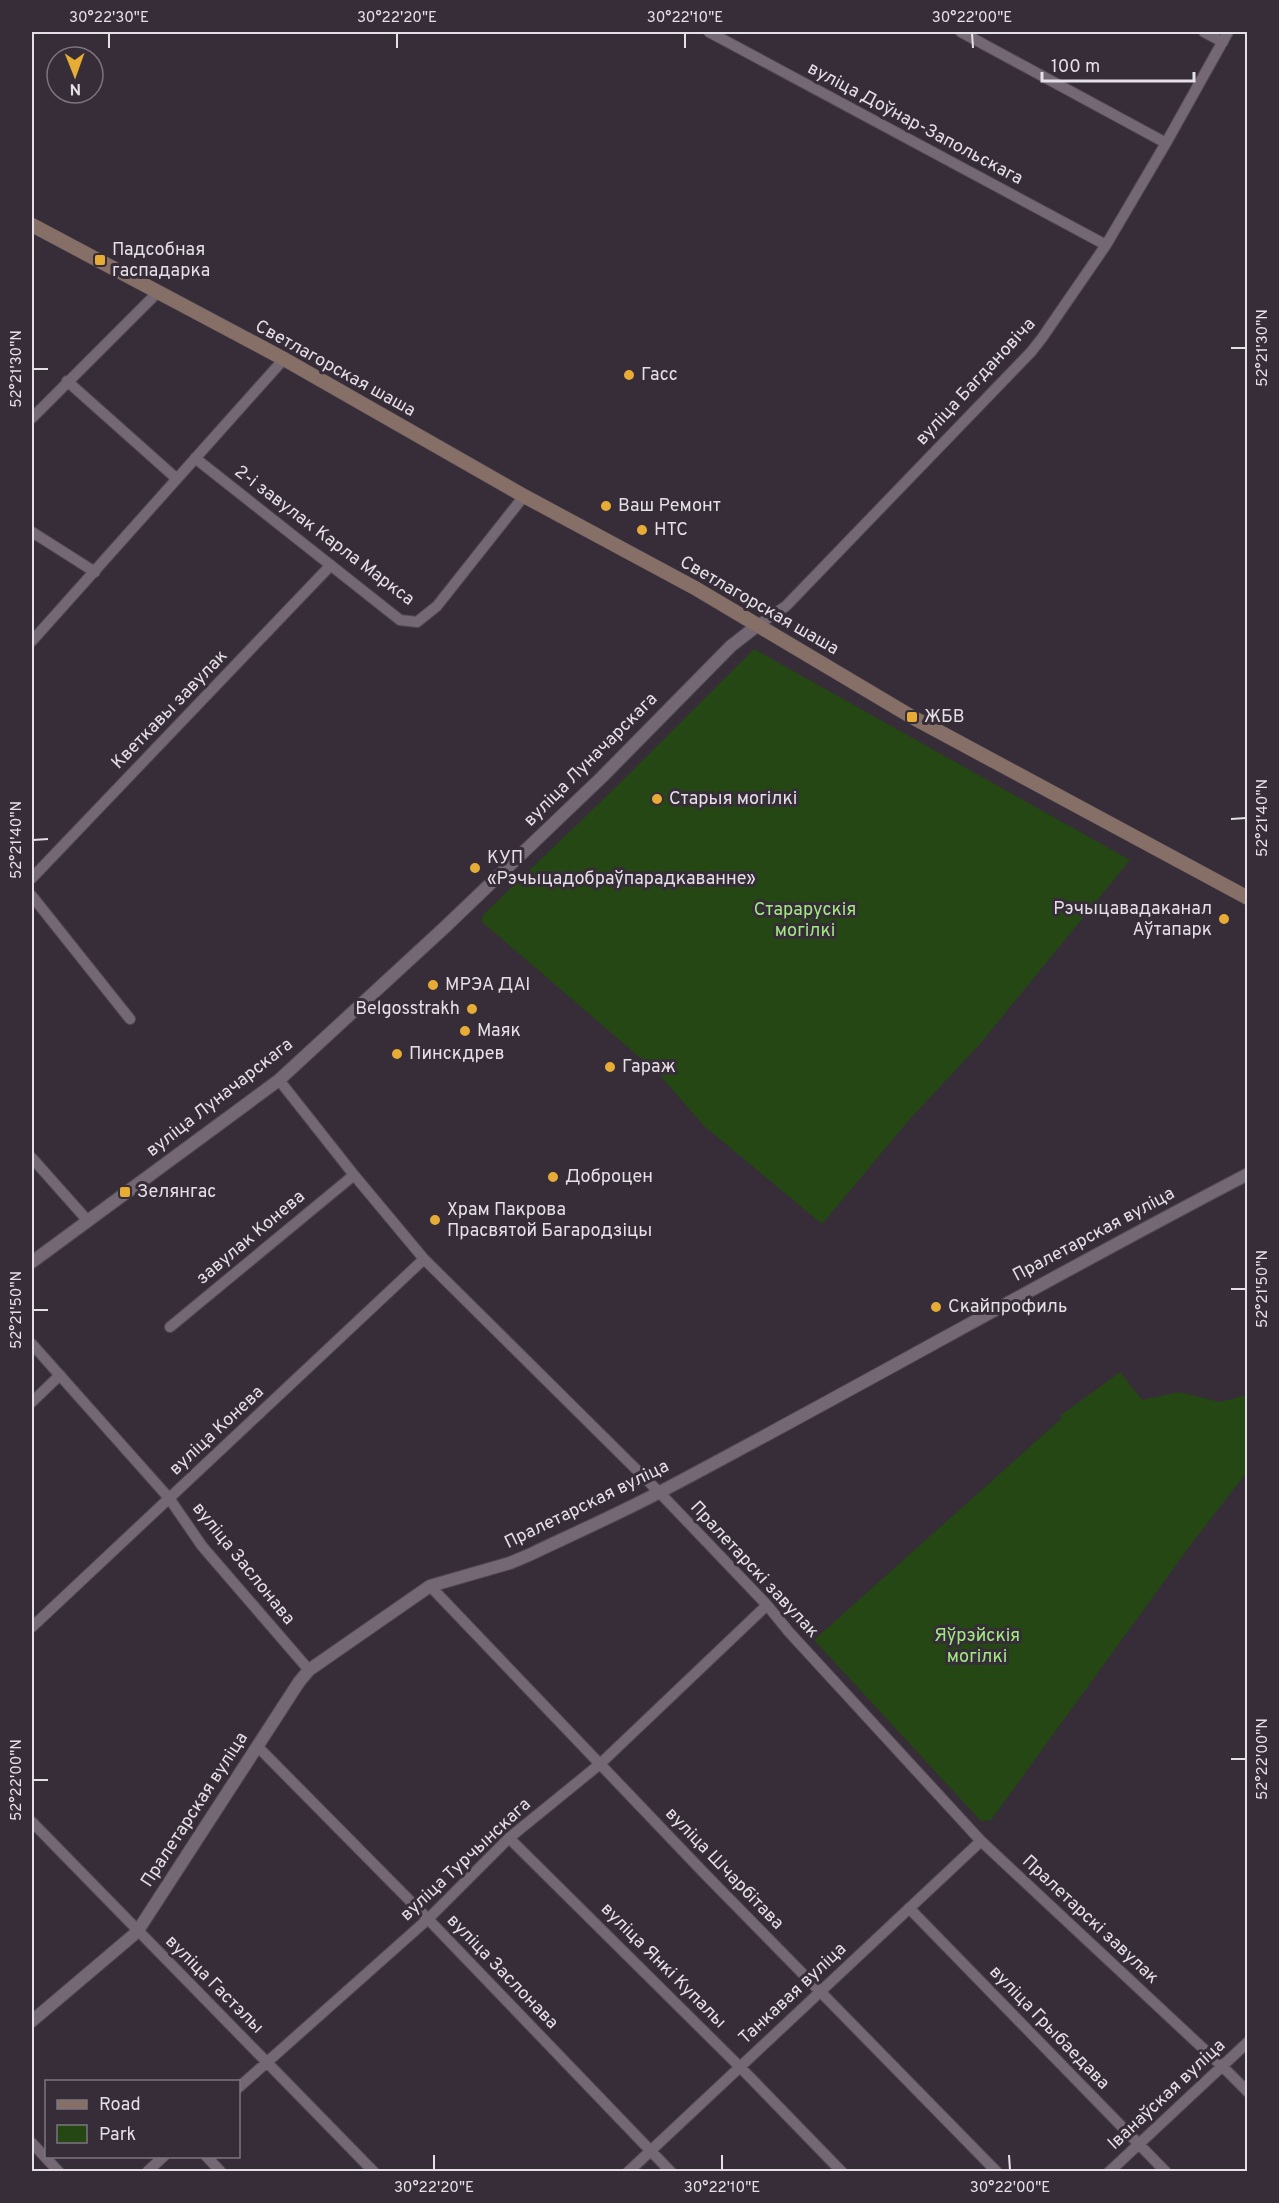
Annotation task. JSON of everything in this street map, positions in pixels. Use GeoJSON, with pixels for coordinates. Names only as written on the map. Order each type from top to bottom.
{"type":"FeatureCollection","features":[{"type":"Feature","properties":{"kind":"main road","name":"Светлагорская шаша"},"geometry":{"type":"LineString","coordinates":[[32,225],[284,359],[524,496],[695,588],[912,717],[1248,898]]}},
{"type":"Feature","properties":{"kind":"street","name":"вуліца Доўнар-Запольскага"},"geometry":{"type":"LineString","coordinates":[[709,32],[1106,245]]}},
{"type":"Feature","properties":{"kind":"street"},"geometry":{"type":"LineString","coordinates":[[961,32],[1166,143]]}},
{"type":"Feature","properties":{"kind":"street"},"geometry":{"type":"LineString","coordinates":[[1204,32],[1225,37]]}},
{"type":"Feature","properties":{"kind":"street","name":"вуліца Багдановіча"},"geometry":{"type":"LineString","coordinates":[[758,625],[786,606],[1031,352],[1106,245],[1225,37]]}},
{"type":"Feature","properties":{"kind":"street"},"geometry":{"type":"LineString","coordinates":[[32,418],[158,292]]}},
{"type":"Feature","properties":{"kind":"street"},"geometry":{"type":"LineString","coordinates":[[32,641],[284,359]]}},
{"type":"Feature","properties":{"kind":"street"},"geometry":{"type":"LineString","coordinates":[[67,381],[177,478]]}},
{"type":"Feature","properties":{"kind":"street","name":"2-і завулак Карла Маркса"},"geometry":{"type":"LineString","coordinates":[[195,458],[400,620],[417,622],[437,606],[524,496]]}},
{"type":"Feature","properties":{"kind":"street"},"geometry":{"type":"LineString","coordinates":[[32,532],[95,572]]}},
{"type":"Feature","properties":{"kind":"street","name":"Кветкавы завулак"},"geometry":{"type":"LineString","coordinates":[[32,878],[331,565]]}},
{"type":"Feature","properties":{"kind":"street","name":"вуліца Луначарскага"},"geometry":{"type":"LineString","coordinates":[[32,1262],[279,1080],[444,928],[602,777],[730,646],[758,625]]}},
{"type":"Feature","properties":{"kind":"street"},"geometry":{"type":"LineString","coordinates":[[32,896],[130,1019]]}},
{"type":"Feature","properties":{"kind":"street","name":"Пралетарскі завулак"},"geometry":{"type":"LineString","coordinates":[[279,1080],[424,1259],[659,1492],[766,1605],[981,1841],[1248,2092]]}},
{"type":"Feature","properties":{"kind":"street"},"geometry":{"type":"LineString","coordinates":[[32,1158],[88,1221]]}},
{"type":"Feature","properties":{"kind":"street","name":"Пралетарская вуліца"},"geometry":{"type":"LineString","coordinates":[[32,2021],[137,1932],[309,1670],[430,1586],[530,1555],[659,1492],[1248,1174]]}},
{"type":"Feature","properties":{"kind":"street","name":"завулак Конева"},"geometry":{"type":"LineString","coordinates":[[170,1327],[354,1175]]}},
{"type":"Feature","properties":{"kind":"street","name":"вуліца Конева"},"geometry":{"type":"LineString","coordinates":[[32,1627],[424,1259]]}},
{"type":"Feature","properties":{"kind":"street","name":"вуліца Заслонава"},"geometry":{"type":"LineString","coordinates":[[32,1344],[169,1498],[202,1546],[309,1670]]}},
{"type":"Feature","properties":{"kind":"street"},"geometry":{"type":"LineString","coordinates":[[32,1402],[60,1375]]}},
{"type":"Feature","properties":{"kind":"street","name":"вуліца Шчарбітава"},"geometry":{"type":"LineString","coordinates":[[430,1586],[819,1991],[997,2172]]}},
{"type":"Feature","properties":{"kind":"street","name":"вуліца Турчынскага"},"geometry":{"type":"LineString","coordinates":[[240,2086],[428,1919],[508,1838],[600,1764],[766,1605]]}},
{"type":"Feature","properties":{"kind":"street","name":"вуліца Заслонава"},"geometry":{"type":"LineString","coordinates":[[257,1746],[428,1919],[671,2172]]}},
{"type":"Feature","properties":{"kind":"street","name":"вуліца Гастэлы"},"geometry":{"type":"LineString","coordinates":[[32,1822],[374,2172]]}},
{"type":"Feature","properties":{"kind":"street","name":"вуліца Янкі Купалы"},"geometry":{"type":"LineString","coordinates":[[508,1838],[740,2067],[842,2172]]}},
{"type":"Feature","properties":{"kind":"street","name":"Танкавая вуліца"},"geometry":{"type":"LineString","coordinates":[[628,2172],[981,1841]]}},
{"type":"Feature","properties":{"kind":"street","name":"вуліца Грыбаедава"},"geometry":{"type":"LineString","coordinates":[[909,1908],[1166,2172]]}},
{"type":"Feature","properties":{"kind":"street","name":"Іванаўская вуліца"},"geometry":{"type":"LineString","coordinates":[[1109,2172],[1248,2042]]}},
{"type":"Feature","properties":{"kind":"street"},"geometry":{"type":"LineString","coordinates":[[32,2143],[45,2157]]}},
{"type":"Feature","properties":{"kind":"street"},"geometry":{"type":"LineString","coordinates":[[46,2158],[59,2172]]}},
{"type":"Feature","properties":{"kind":"street"},"geometry":{"type":"LineString","coordinates":[[147,2172],[163,2158]]}},
{"type":"Feature","properties":{"kind":"street"},"geometry":{"type":"LineString","coordinates":[[207,2158],[221,2172]]}},
{"type":"Feature","properties":{"kind":"green space","name":"Старарускія могілкі"},"geometry":{"type":"Polygon","coordinates":[[[754,649],[1130,860],[980,1044],[909,1120],[822,1224],[704,1126],[658,1073],[481,921],[483,915],[614,789],[754,649]]]}},
{"type":"Feature","properties":{"kind":"green space","name":"Яўрэйскія могілкі"},"geometry":{"type":"Polygon","coordinates":[[[1120,1372],[1142,1400],[1179,1392],[1220,1402],[1247,1395],[1247,1472],[1192,1543],[991,1820],[981,1821],[814,1640],[1062,1418],[1060,1416],[1120,1372]]]}},
{"type":"Feature","properties":{"kind":"place","name":"Падсобная гаспадарка"},"geometry":{"type":"Point","coordinates":[100,260]}},
{"type":"Feature","properties":{"kind":"place","name":"Гасс"},"geometry":{"type":"Point","coordinates":[629,375]}},
{"type":"Feature","properties":{"kind":"place","name":"Ваш Ремонт"},"geometry":{"type":"Point","coordinates":[606,506]}},
{"type":"Feature","properties":{"kind":"place","name":"НТС"},"geometry":{"type":"Point","coordinates":[642,530]}},
{"type":"Feature","properties":{"kind":"place","name":"ЖБВ"},"geometry":{"type":"Point","coordinates":[912,717]}},
{"type":"Feature","properties":{"kind":"place","name":"Старыя могілкі"},"geometry":{"type":"Point","coordinates":[657,799]}},
{"type":"Feature","properties":{"kind":"place","name":"КУП «Рэчыцадобраўпарадкаванне»"},"geometry":{"type":"Point","coordinates":[475,868]}},
{"type":"Feature","properties":{"kind":"place","name":"Рэчыцавадаканал Аўтапарк"},"geometry":{"type":"Point","coordinates":[1224,919]}},
{"type":"Feature","properties":{"kind":"place","name":"МРЭА ДАІ"},"geometry":{"type":"Point","coordinates":[433,985]}},
{"type":"Feature","properties":{"kind":"place","name":"Belgosstrakh"},"geometry":{"type":"Point","coordinates":[472,1009]}},
{"type":"Feature","properties":{"kind":"place","name":"Маяк"},"geometry":{"type":"Point","coordinates":[465,1031]}},
{"type":"Feature","properties":{"kind":"place","name":"Пинскдрев"},"geometry":{"type":"Point","coordinates":[397,1054]}},
{"type":"Feature","properties":{"kind":"place","name":"Гараж"},"geometry":{"type":"Point","coordinates":[610,1067]}},
{"type":"Feature","properties":{"kind":"place","name":"Доброцен"},"geometry":{"type":"Point","coordinates":[553,1177]}},
{"type":"Feature","properties":{"kind":"place","name":"Зелянгас"},"geometry":{"type":"Point","coordinates":[125,1192]}},
{"type":"Feature","properties":{"kind":"place","name":"Храм Пакрова Прасвятой Багародзіцы"},"geometry":{"type":"Point","coordinates":[435,1220]}},
{"type":"Feature","properties":{"kind":"place","name":"Скайпрофиль"},"geometry":{"type":"Point","coordinates":[936,1307]}}]}
